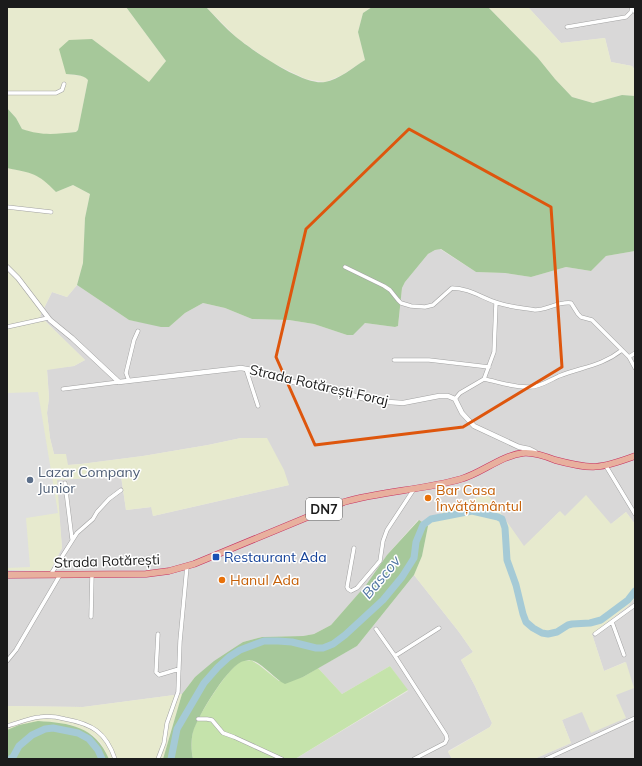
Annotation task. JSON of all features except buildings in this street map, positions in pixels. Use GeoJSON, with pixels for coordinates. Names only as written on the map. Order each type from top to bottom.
{"type":"FeatureCollection","features":[{"type":"Feature","properties":{"kind":"highway","name":"DN7"},"geometry":{"type":"LineString","coordinates":[[414,488],[461,479],[514,455],[525,453],[538,454],[591,468],[606,466],[635,456]]}},
{"type":"Feature","properties":{"kind":"highway","name":"Strada Rotărești"},"geometry":{"type":"LineString","coordinates":[[7,575],[157,573],[187,566],[206,559],[344,502],[414,488]]}},
{"type":"Feature","properties":{"kind":"street"},"geometry":{"type":"LineString","coordinates":[[567,28],[626,17],[633,7],[635,11]]}},
{"type":"Feature","properties":{"kind":"street"},"geometry":{"type":"LineString","coordinates":[[7,93],[56,93],[62,90],[64,84]]}},
{"type":"Feature","properties":{"kind":"street"},"geometry":{"type":"LineString","coordinates":[[7,207],[51,212]]}},
{"type":"Feature","properties":{"kind":"street"},"geometry":{"type":"LineString","coordinates":[[7,267],[18,278],[48,318],[119,382]]}},
{"type":"Feature","properties":{"kind":"street"},"geometry":{"type":"LineString","coordinates":[[345,267],[384,286],[390,290],[398,300],[406,305],[425,307],[433,305],[452,288],[472,292],[496,303],[535,310],[541,310],[566,302],[571,303],[581,317],[592,320],[622,350],[635,368]]}},
{"type":"Feature","properties":{"kind":"street"},"geometry":{"type":"LineString","coordinates":[[496,303],[494,352],[484,379],[460,393],[455,399],[462,413],[474,426],[519,447],[528,449],[538,454]]}},
{"type":"Feature","properties":{"kind":"street"},"geometry":{"type":"LineString","coordinates":[[7,328],[48,318]]}},
{"type":"Feature","properties":{"kind":"street"},"geometry":{"type":"LineString","coordinates":[[128,381],[126,373],[134,340],[138,332]]}},
{"type":"Feature","properties":{"kind":"street"},"geometry":{"type":"LineString","coordinates":[[484,379],[515,386],[535,386],[560,376],[604,362],[622,350]]}},
{"type":"Feature","properties":{"kind":"street"},"geometry":{"type":"LineString","coordinates":[[628,357],[635,354]]}},
{"type":"Feature","properties":{"kind":"street"},"geometry":{"type":"LineString","coordinates":[[394,360],[429,360],[489,367]]}},
{"type":"Feature","properties":{"kind":"street"},"geometry":{"type":"LineString","coordinates":[[246,369],[258,406]]}},
{"type":"Feature","properties":{"kind":"street","name":"Strada Rotărești Foraj"},"geometry":{"type":"LineString","coordinates":[[63,389],[246,369],[258,371],[287,381],[323,387],[373,400],[403,403],[444,396],[455,399]]}},
{"type":"Feature","properties":{"kind":"street"},"geometry":{"type":"LineString","coordinates":[[514,455],[519,447]]}},
{"type":"Feature","properties":{"kind":"street"},"geometry":{"type":"LineString","coordinates":[[606,466],[635,514]]}},
{"type":"Feature","properties":{"kind":"street"},"geometry":{"type":"LineString","coordinates":[[65,483],[72,539]]}},
{"type":"Feature","properties":{"kind":"street"},"geometry":{"type":"LineString","coordinates":[[354,548],[347,587],[351,591],[357,588],[380,561],[383,541],[387,530],[414,488]]}},
{"type":"Feature","properties":{"kind":"street"},"geometry":{"type":"LineString","coordinates":[[51,575],[72,539],[93,519],[97,512],[109,499],[121,490]]}},
{"type":"Feature","properties":{"kind":"street"},"geometry":{"type":"LineString","coordinates":[[158,759],[164,743],[167,723],[178,692],[187,566]]}},
{"type":"Feature","properties":{"kind":"street"},"geometry":{"type":"LineString","coordinates":[[7,661],[16,650],[60,574]]}},
{"type":"Feature","properties":{"kind":"street"},"geometry":{"type":"LineString","coordinates":[[91,617],[92,574]]}},
{"type":"Feature","properties":{"kind":"street"},"geometry":{"type":"LineString","coordinates":[[595,634],[635,605]]}},
{"type":"Feature","properties":{"kind":"street"},"geometry":{"type":"LineString","coordinates":[[612,622],[624,655]]}},
{"type":"Feature","properties":{"kind":"street"},"geometry":{"type":"LineString","coordinates":[[395,656],[439,628]]}},
{"type":"Feature","properties":{"kind":"street"},"geometry":{"type":"LineString","coordinates":[[376,629],[442,727],[447,740],[445,743],[414,759]]}},
{"type":"Feature","properties":{"kind":"street"},"geometry":{"type":"LineString","coordinates":[[158,634],[156,672],[159,675],[179,669]]}},
{"type":"Feature","properties":{"kind":"street"},"geometry":{"type":"LineString","coordinates":[[7,726],[41,717],[76,721],[96,729],[110,746],[115,759]]}},
{"type":"Feature","properties":{"kind":"street"},"geometry":{"type":"LineString","coordinates":[[546,759],[635,718]]}},
{"type":"Feature","properties":{"kind":"street"},"geometry":{"type":"LineString","coordinates":[[198,719],[212,720],[223,733],[282,759]]}},
{"type":"Feature","properties":{"kind":"highlighted area"},"geometry":{"type":"Polygon","coordinates":[[[409,129],[551,207],[562,367],[463,427],[315,445],[276,357],[306,229],[409,129]]]}},
{"type":"Feature","properties":{"kind":"shaded area"},"geometry":{"type":"Polygon","coordinates":[[[528,7],[635,7],[635,70],[632,66],[611,62],[605,38],[561,43],[528,7]]]}},
{"type":"Feature","properties":{"kind":"shaded area"},"geometry":{"type":"Polygon","coordinates":[[[440,249],[476,272],[505,273],[531,277],[566,267],[591,271],[606,256],[635,251],[635,524],[626,512],[611,524],[564,516],[559,512],[524,547],[488,495],[451,504],[428,526],[418,520],[387,555],[366,585],[331,625],[314,634],[303,636],[262,637],[243,642],[195,677],[182,694],[83,707],[7,706],[7,570],[50,571],[62,548],[56,480],[121,476],[126,510],[152,507],[153,516],[289,485],[241,438],[143,456],[81,464],[68,465],[54,454],[50,438],[47,413],[49,398],[47,369],[74,366],[85,360],[40,316],[52,292],[67,297],[77,285],[129,320],[169,327],[185,313],[203,303],[225,308],[252,319],[289,320],[314,324],[347,335],[365,323],[395,327],[398,326],[402,288],[405,282],[428,254],[440,249]]]}},
{"type":"Feature","properties":{"kind":"shaded area","name":"Lazar Company Junior"},"geometry":{"type":"Polygon","coordinates":[[[38,392],[58,513],[26,518],[30,567],[7,568],[7,393],[38,392]]]}},
{"type":"Feature","properties":{"kind":"shaded area"},"geometry":{"type":"Polygon","coordinates":[[[414,575],[473,652],[461,660],[492,723],[490,727],[448,751],[452,759],[295,759],[408,691],[390,666],[342,694],[318,668],[357,646],[414,575]]]}},
{"type":"Feature","properties":{"kind":"shaded area"},"geometry":{"type":"Polygon","coordinates":[[[635,598],[635,759],[534,759],[571,743],[562,720],[616,695],[625,662],[604,671],[592,634],[627,607],[635,598]]]}},
{"type":"Feature","properties":{"kind":"green space"},"geometry":{"type":"Polygon","coordinates":[[[7,7],[126,7],[166,61],[149,83],[92,39],[66,74],[86,77],[88,80],[78,130],[76,132],[52,135],[35,134],[22,129],[16,118],[7,108],[7,7]]]}},
{"type":"Feature","properties":{"kind":"green space"},"geometry":{"type":"Polygon","coordinates":[[[126,7],[206,7],[236,37],[266,58],[305,79],[316,82],[325,82],[340,76],[365,60],[358,32],[363,13],[372,7],[488,7],[538,58],[572,97],[593,103],[622,95],[635,96],[635,251],[606,256],[591,271],[566,267],[531,277],[505,273],[476,272],[441,249],[435,250],[428,254],[405,282],[402,288],[398,326],[395,327],[365,323],[353,335],[347,335],[314,324],[289,320],[252,319],[225,308],[203,303],[185,313],[169,327],[161,327],[129,320],[77,285],[83,263],[85,218],[90,194],[73,185],[56,192],[39,177],[23,171],[7,168],[7,108],[16,118],[22,129],[36,133],[49,134],[76,132],[78,130],[88,80],[81,76],[66,74],[59,49],[69,40],[92,39],[149,82],[166,61],[126,7]]]}},
{"type":"Feature","properties":{"kind":"green space"},"geometry":{"type":"Polygon","coordinates":[[[206,7],[372,7],[363,13],[358,32],[365,60],[342,75],[325,82],[306,79],[271,62],[237,38],[206,7]]]}},
{"type":"Feature","properties":{"kind":"green space"},"geometry":{"type":"Polygon","coordinates":[[[488,7],[528,7],[561,43],[605,38],[611,62],[632,66],[635,70],[635,96],[622,95],[593,103],[572,97],[538,58],[488,7]]]}},
{"type":"Feature","properties":{"kind":"green space"},"geometry":{"type":"Polygon","coordinates":[[[7,168],[32,173],[44,179],[56,192],[73,185],[90,194],[85,218],[83,263],[77,285],[67,297],[52,292],[40,316],[85,360],[74,366],[47,370],[49,398],[47,413],[50,438],[54,454],[66,454],[68,465],[143,456],[241,438],[267,438],[284,470],[289,485],[153,516],[151,507],[126,510],[121,476],[57,480],[62,548],[50,571],[7,570],[7,168]]]}},
{"type":"Feature","properties":{"kind":"green space"},"geometry":{"type":"Polygon","coordinates":[[[488,495],[524,546],[560,511],[565,516],[586,495],[611,524],[626,512],[635,524],[635,598],[627,607],[592,634],[604,671],[626,662],[634,688],[616,695],[626,718],[591,733],[582,712],[562,720],[571,743],[534,759],[452,759],[448,752],[490,727],[492,723],[461,660],[473,652],[414,575],[422,556],[428,526],[451,504],[488,495]]]}},
{"type":"Feature","properties":{"kind":"green space"},"geometry":{"type":"Polygon","coordinates":[[[419,520],[428,526],[422,556],[414,575],[357,646],[303,677],[285,684],[259,663],[249,660],[241,662],[220,683],[196,724],[192,735],[193,759],[163,759],[182,694],[195,677],[214,661],[243,642],[262,637],[303,636],[314,634],[331,625],[366,585],[387,555],[419,520]]]}},
{"type":"Feature","properties":{"kind":"green space"},"geometry":{"type":"Polygon","coordinates":[[[251,660],[279,681],[303,677],[318,668],[342,694],[390,666],[408,690],[295,759],[193,759],[193,731],[207,704],[229,672],[236,665],[242,661],[251,660]]]}},
{"type":"Feature","properties":{"kind":"green space"},"geometry":{"type":"Polygon","coordinates":[[[182,694],[163,759],[109,759],[101,743],[93,735],[69,724],[7,730],[7,706],[83,707],[182,694]]]}},
{"type":"Feature","properties":{"kind":"green space"},"geometry":{"type":"Polygon","coordinates":[[[38,721],[61,723],[80,728],[96,739],[109,759],[7,759],[7,730],[19,725],[38,721]]]}},
{"type":"Feature","properties":{"kind":"waterway","name":"Bascov"},"geometry":{"type":"LineString","coordinates":[[171,759],[177,729],[204,683],[218,667],[240,650],[264,641],[292,642],[316,648],[323,648],[333,644],[383,600],[402,577],[414,558],[416,542],[423,525],[431,519],[472,511],[502,519],[505,528],[507,560],[516,585],[523,614],[526,622],[542,633],[548,634],[557,632],[572,624],[590,623],[601,620],[628,600],[635,591]]}},
{"type":"Feature","properties":{"kind":"waterway","name":"Bascov"},"geometry":{"type":"LineString","coordinates":[[10,759],[13,757],[19,746],[32,735],[45,729],[53,728],[78,733],[89,739],[98,750],[102,759]]}},
{"type":"Feature","properties":{"kind":"place","name":"Lazar Company Junior"},"geometry":{"type":"Point","coordinates":[30,480]}},
{"type":"Feature","properties":{"kind":"place","name":"Bar Casa Învățământul"},"geometry":{"type":"Point","coordinates":[428,498]}},
{"type":"Feature","properties":{"kind":"place","name":"Restaurant Ada"},"geometry":{"type":"Point","coordinates":[216,557]}},
{"type":"Feature","properties":{"kind":"place","name":"Hanul Ada"},"geometry":{"type":"Point","coordinates":[222,580]}}]}
